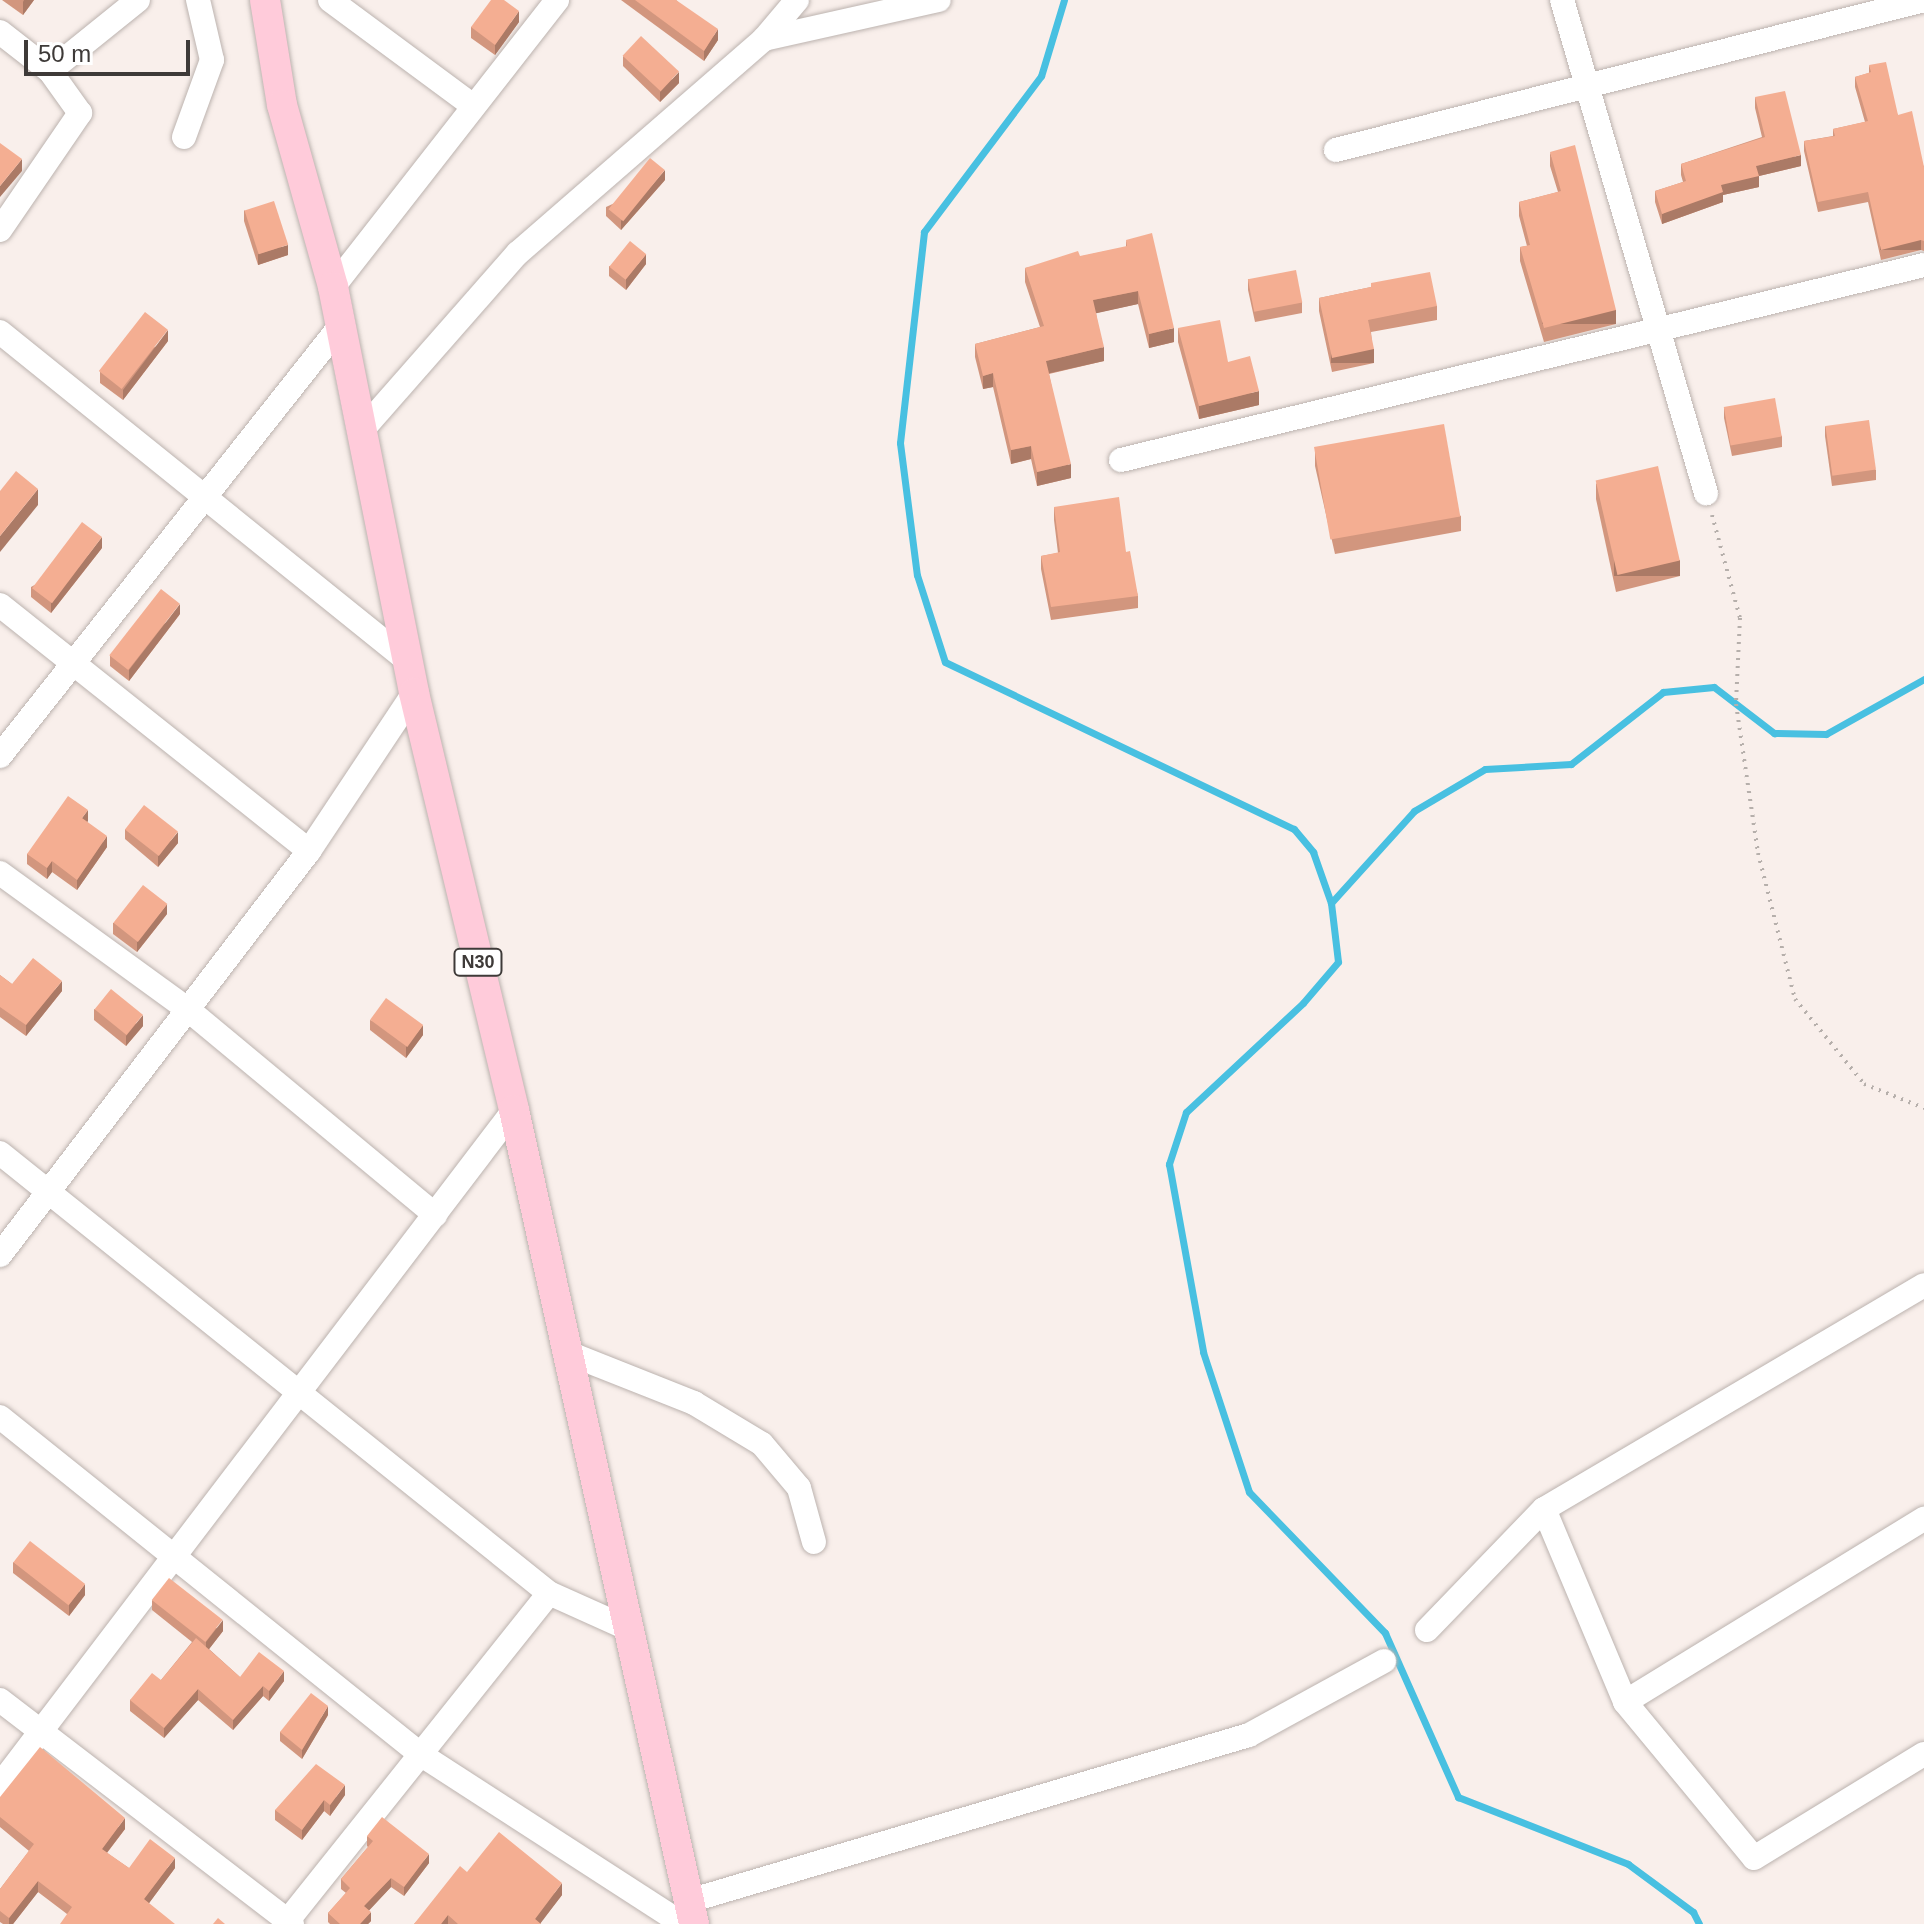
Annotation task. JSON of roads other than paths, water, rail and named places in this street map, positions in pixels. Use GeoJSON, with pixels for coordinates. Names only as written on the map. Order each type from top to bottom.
{"type":"FeatureCollection","features":[{"type":"Feature","properties":{"kind":"main road","name":"N30"},"geometry":{"type":"LineString","coordinates":[[265,0],[282,105],[333,287],[364,428],[414,693],[514,1110],[689,1916]]}},
{"type":"Feature","properties":{"kind":"street"},"geometry":{"type":"LineString","coordinates":[[50,71],[138,0]]}},
{"type":"Feature","properties":{"kind":"street"},"geometry":{"type":"LineString","coordinates":[[184,137],[212,60],[198,0]]}},
{"type":"Feature","properties":{"kind":"street"},"geometry":{"type":"LineString","coordinates":[[330,0],[473,106]]}},
{"type":"Feature","properties":{"kind":"street"},"geometry":{"type":"LineString","coordinates":[[333,287],[557,0]]}},
{"type":"Feature","properties":{"kind":"street"},"geometry":{"type":"LineString","coordinates":[[364,428],[518,253],[764,39],[797,0]]}},
{"type":"Feature","properties":{"kind":"street"},"geometry":{"type":"LineString","coordinates":[[764,39],[939,0]]}},
{"type":"Feature","properties":{"kind":"street"},"geometry":{"type":"LineString","coordinates":[[1562,0],[1706,493]]}},
{"type":"Feature","properties":{"kind":"street"},"geometry":{"type":"LineString","coordinates":[[1336,150],[1924,0]]}},
{"type":"Feature","properties":{"kind":"street"},"geometry":{"type":"LineString","coordinates":[[0,32],[50,71],[80,113],[0,230]]}},
{"type":"Feature","properties":{"kind":"street"},"geometry":{"type":"LineString","coordinates":[[1121,460],[1924,265]]}},
{"type":"Feature","properties":{"kind":"street"},"geometry":{"type":"LineString","coordinates":[[0,756],[341,325]]}},
{"type":"Feature","properties":{"kind":"street"},"geometry":{"type":"LineString","coordinates":[[0,332],[408,661]]}},
{"type":"Feature","properties":{"kind":"street"},"geometry":{"type":"LineString","coordinates":[[0,605],[309,851]]}},
{"type":"Feature","properties":{"kind":"street"},"geometry":{"type":"LineString","coordinates":[[0,1255],[309,851],[414,693]]}},
{"type":"Feature","properties":{"kind":"street"},"geometry":{"type":"LineString","coordinates":[[0,873],[186,1008],[435,1215]]}},
{"type":"Feature","properties":{"kind":"street"},"geometry":{"type":"LineString","coordinates":[[0,1785],[514,1110]]}},
{"type":"Feature","properties":{"kind":"street"},"geometry":{"type":"LineString","coordinates":[[0,1153],[549,1593],[629,1629]]}},
{"type":"Feature","properties":{"kind":"street"},"geometry":{"type":"LineString","coordinates":[[1427,1630],[1544,1509],[1924,1285]]}},
{"type":"Feature","properties":{"kind":"street"},"geometry":{"type":"LineString","coordinates":[[568,1353],[694,1403],[762,1444],[799,1488],[814,1542]]}},
{"type":"Feature","properties":{"kind":"street"},"geometry":{"type":"LineString","coordinates":[[0,1417],[176,1555],[420,1754],[689,1916],[1249,1735],[1384,1661]]}},
{"type":"Feature","properties":{"kind":"street"},"geometry":{"type":"LineString","coordinates":[[1544,1509],[1625,1702],[1754,1858],[1924,1754]]}},
{"type":"Feature","properties":{"kind":"street"},"geometry":{"type":"LineString","coordinates":[[1625,1702],[1924,1519]]}},
{"type":"Feature","properties":{"kind":"street"},"geometry":{"type":"LineString","coordinates":[[0,1700],[288,1923],[549,1593]]}},
{"type":"Feature","properties":{"kind":"waterway"},"geometry":{"type":"LineString","coordinates":[[1064,0],[1041,76],[924,232],[900,443],[917,575],[945,662],[1294,829],[1313,852],[1331,903],[1338,962],[1303,1003],[1186,1112],[1169,1164],[1203,1352],[1249,1492],[1385,1633],[1458,1797],[1628,1864],[1693,1912],[1699,1924]]}},
{"type":"Feature","properties":{"kind":"waterway"},"geometry":{"type":"LineString","coordinates":[[1331,903],[1414,811],[1485,769],[1571,764],[1663,692],[1714,687],[1774,733],[1826,734],[1924,679]]}}]}
